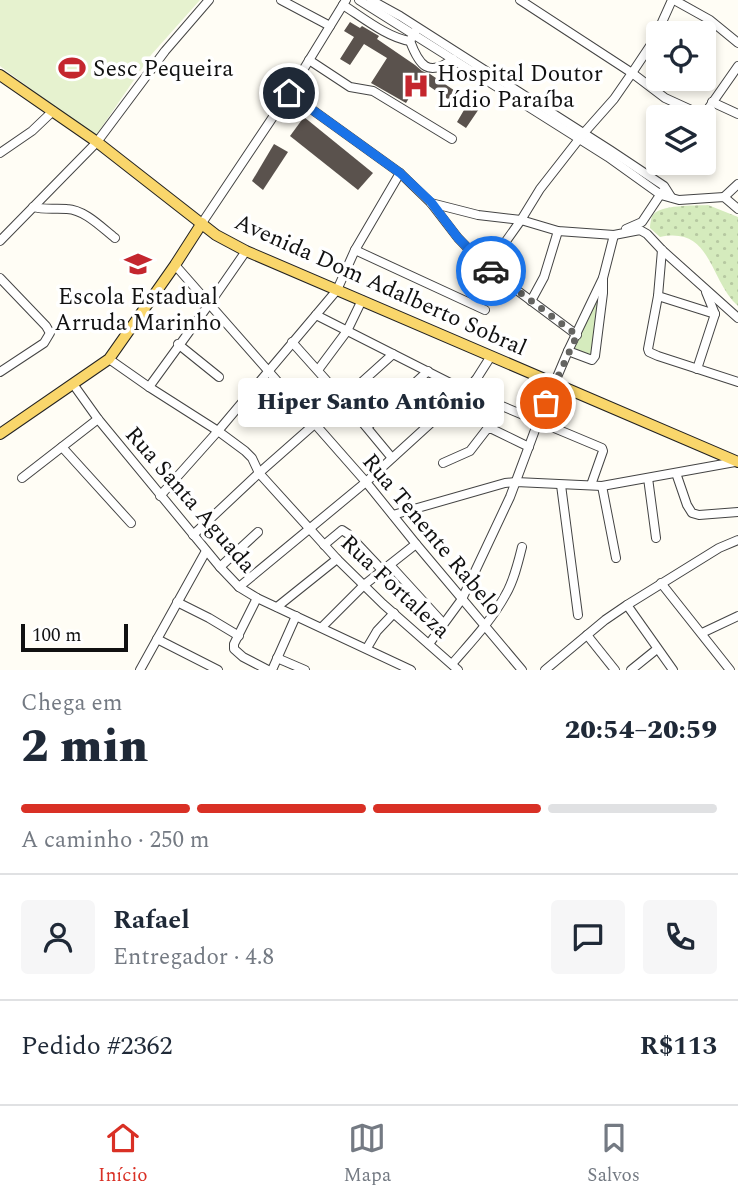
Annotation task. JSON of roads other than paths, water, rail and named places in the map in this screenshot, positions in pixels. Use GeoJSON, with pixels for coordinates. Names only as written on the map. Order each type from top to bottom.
{"type":"FeatureCollection","features":[{"type":"Feature","properties":{"kind":"main road","name":"Avenida Dom Adalberto Sobral"},"geometry":{"type":"LineString","coordinates":[[0,75],[97,142],[216,235],[246,251],[738,462]]}},
{"type":"Feature","properties":{"kind":"main road"},"geometry":{"type":"LineString","coordinates":[[0,435],[109,359],[176,265],[202,223]]}},
{"type":"Feature","properties":{"kind":"street"},"geometry":{"type":"LineString","coordinates":[[0,241],[97,142],[165,51],[209,0]]}},
{"type":"Feature","properties":{"kind":"street"},"geometry":{"type":"LineString","coordinates":[[281,0],[330,26]]}},
{"type":"Feature","properties":{"kind":"street"},"geometry":{"type":"LineString","coordinates":[[359,0],[453,59],[467,64]]}},
{"type":"Feature","properties":{"kind":"street"},"geometry":{"type":"LineString","coordinates":[[370,0],[414,34],[557,121],[671,197],[679,200],[724,197],[738,184]]}},
{"type":"Feature","properties":{"kind":"street"},"geometry":{"type":"LineString","coordinates":[[520,0],[554,20],[665,98],[700,114],[738,66]]}},
{"type":"Feature","properties":{"kind":"street"},"geometry":{"type":"LineString","coordinates":[[487,268],[540,189],[614,99],[654,40],[673,0],[710,20],[738,43]]}},
{"type":"Feature","properties":{"kind":"street"},"geometry":{"type":"LineString","coordinates":[[202,223],[345,4],[402,40],[414,34]]}},
{"type":"Feature","properties":{"kind":"street"},"geometry":{"type":"LineString","coordinates":[[414,34],[417,58],[428,68],[447,64],[453,59]]}},
{"type":"Feature","properties":{"kind":"street"},"geometry":{"type":"LineString","coordinates":[[309,60],[350,87],[373,92],[453,139]]}},
{"type":"Feature","properties":{"kind":"street"},"geometry":{"type":"LineString","coordinates":[[289,93],[400,173],[431,202],[458,238],[487,268],[577,335]]}},
{"type":"Feature","properties":{"kind":"street"},"geometry":{"type":"LineString","coordinates":[[712,102],[738,114]]}},
{"type":"Feature","properties":{"kind":"street"},"geometry":{"type":"LineString","coordinates":[[0,153],[33,131],[53,111]]}},
{"type":"Feature","properties":{"kind":"street"},"geometry":{"type":"LineString","coordinates":[[160,496],[337,290],[355,250],[400,173]]}},
{"type":"Feature","properties":{"kind":"street"},"geometry":{"type":"LineString","coordinates":[[614,235],[642,222],[663,190]]}},
{"type":"Feature","properties":{"kind":"street"},"geometry":{"type":"LineString","coordinates":[[724,197],[738,209]]}},
{"type":"Feature","properties":{"kind":"street"},"geometry":{"type":"LineString","coordinates":[[431,202],[478,215],[521,220],[558,231],[614,235],[640,230],[738,318]]}},
{"type":"Feature","properties":{"kind":"street"},"geometry":{"type":"LineString","coordinates":[[33,207],[46,210],[67,209],[80,213],[115,238]]}},
{"type":"Feature","properties":{"kind":"street"},"geometry":{"type":"LineString","coordinates":[[531,301],[544,276],[558,231]]}},
{"type":"Feature","properties":{"kind":"street"},"geometry":{"type":"LineString","coordinates":[[429,644],[462,599],[510,497],[568,351],[603,278],[614,235]]}},
{"type":"Feature","properties":{"kind":"street"},"geometry":{"type":"LineString","coordinates":[[355,250],[485,310]]}},
{"type":"Feature","properties":{"kind":"street"},"geometry":{"type":"LineString","coordinates":[[662,250],[649,352],[738,382]]}},
{"type":"Feature","properties":{"kind":"street"},"geometry":{"type":"LineString","coordinates":[[149,387],[246,251]]}},
{"type":"Feature","properties":{"kind":"street","name":"Rua Tenente Rabelo"},"geometry":{"type":"LineString","coordinates":[[176,265],[366,482],[522,670]]}},
{"type":"Feature","properties":{"kind":"street"},"geometry":{"type":"LineString","coordinates":[[0,278],[50,333],[44,343],[0,371]]}},
{"type":"Feature","properties":{"kind":"street"},"geometry":{"type":"LineString","coordinates":[[568,351],[592,360],[595,356],[603,278]]}},
{"type":"Feature","properties":{"kind":"street"},"geometry":{"type":"LineString","coordinates":[[705,289],[715,314]]}},
{"type":"Feature","properties":{"kind":"street"},"geometry":{"type":"LineString","coordinates":[[658,296],[715,314]]}},
{"type":"Feature","properties":{"kind":"street"},"geometry":{"type":"LineString","coordinates":[[318,370],[347,331],[362,300]]}},
{"type":"Feature","properties":{"kind":"street"},"geometry":{"type":"LineString","coordinates":[[697,369],[715,314],[724,306]]}},
{"type":"Feature","properties":{"kind":"street"},"geometry":{"type":"LineString","coordinates":[[316,315],[466,391],[602,448],[591,485]]}},
{"type":"Feature","properties":{"kind":"street"},"geometry":{"type":"LineString","coordinates":[[292,342],[392,457]]}},
{"type":"Feature","properties":{"kind":"street"},"geometry":{"type":"LineString","coordinates":[[178,344],[219,377]]}},
{"type":"Feature","properties":{"kind":"street"},"geometry":{"type":"LineString","coordinates":[[194,535],[259,473],[393,354]]}},
{"type":"Feature","properties":{"kind":"street"},"geometry":{"type":"LineString","coordinates":[[239,587],[366,482],[466,391],[491,356]]}},
{"type":"Feature","properties":{"kind":"street","name":"Rua Fortaleza"},"geometry":{"type":"LineString","coordinates":[[109,359],[245,451],[252,458],[259,473],[337,559],[455,667]]}},
{"type":"Feature","properties":{"kind":"street"},"geometry":{"type":"LineString","coordinates":[[367,427],[428,371]]}},
{"type":"Feature","properties":{"kind":"street","name":"Rua Santa Aguada"},"geometry":{"type":"LineString","coordinates":[[74,384],[98,419],[160,496],[239,587],[411,670]]}},
{"type":"Feature","properties":{"kind":"street"},"geometry":{"type":"LineString","coordinates":[[22,478],[98,419]]}},
{"type":"Feature","properties":{"kind":"street"},"geometry":{"type":"LineString","coordinates":[[443,463],[470,451],[487,429],[529,447]]}},
{"type":"Feature","properties":{"kind":"street"},"geometry":{"type":"LineString","coordinates":[[62,447],[131,523]]}},
{"type":"Feature","properties":{"kind":"street"},"geometry":{"type":"LineString","coordinates":[[393,515],[499,484],[516,482],[603,486],[738,462]]}},
{"type":"Feature","properties":{"kind":"street"},"geometry":{"type":"LineString","coordinates":[[676,473],[692,513],[699,515],[738,512]]}},
{"type":"Feature","properties":{"kind":"street"},"geometry":{"type":"LineString","coordinates":[[648,478],[656,538]]}},
{"type":"Feature","properties":{"kind":"street"},"geometry":{"type":"LineString","coordinates":[[561,485],[578,615]]}},
{"type":"Feature","properties":{"kind":"street"},"geometry":{"type":"LineString","coordinates":[[603,486],[616,558]]}},
{"type":"Feature","properties":{"kind":"street"},"geometry":{"type":"LineString","coordinates":[[324,545],[342,530],[386,567],[443,623]]}},
{"type":"Feature","properties":{"kind":"street"},"geometry":{"type":"LineString","coordinates":[[220,567],[258,532]]}},
{"type":"Feature","properties":{"kind":"street"},"geometry":{"type":"LineString","coordinates":[[545,670],[556,666],[587,635],[627,605],[719,548],[738,540]]}},
{"type":"Feature","properties":{"kind":"street"},"geometry":{"type":"LineString","coordinates":[[321,627],[364,585],[415,544]]}},
{"type":"Feature","properties":{"kind":"street"},"geometry":{"type":"LineString","coordinates":[[455,667],[506,595],[522,547]]}},
{"type":"Feature","properties":{"kind":"street"},"geometry":{"type":"LineString","coordinates":[[140,670],[206,551]]}},
{"type":"Feature","properties":{"kind":"street"},"geometry":{"type":"LineString","coordinates":[[277,607],[337,559]]}},
{"type":"Feature","properties":{"kind":"street"},"geometry":{"type":"LineString","coordinates":[[661,583],[730,670]]}},
{"type":"Feature","properties":{"kind":"street"},"geometry":{"type":"LineString","coordinates":[[257,598],[234,649],[238,654],[270,670],[296,616]]}},
{"type":"Feature","properties":{"kind":"street"},"geometry":{"type":"LineString","coordinates":[[177,602],[209,618],[236,640]]}},
{"type":"Feature","properties":{"kind":"street"},"geometry":{"type":"LineString","coordinates":[[627,605],[673,670]]}},
{"type":"Feature","properties":{"kind":"street"},"geometry":{"type":"LineString","coordinates":[[367,648],[377,631],[394,612]]}},
{"type":"Feature","properties":{"kind":"street"},"geometry":{"type":"LineString","coordinates":[[702,633],[738,616]]}},
{"type":"Feature","properties":{"kind":"street"},"geometry":{"type":"LineString","coordinates":[[587,635],[615,670]]}},
{"type":"Feature","properties":{"kind":"street"},"geometry":{"type":"LineString","coordinates":[[157,639],[218,670]]}},
{"type":"Feature","properties":{"kind":"street"},"geometry":{"type":"LineString","coordinates":[[631,670],[657,649]]}},
{"type":"Feature","properties":{"kind":"street"},"geometry":{"type":"LineString","coordinates":[[277,658],[305,670]]}},
{"type":"Feature","properties":{"kind":"place","name":"Sesc Pequeira"},"geometry":{"type":"Point","coordinates":[72,68]}},
{"type":"Feature","properties":{"kind":"place","name":"Hospital Doutor Lídio Paraíba"},"geometry":{"type":"Point","coordinates":[416,86]}},
{"type":"Feature","properties":{"kind":"place","name":"Escola Estadual Arruda Marinho"},"geometry":{"type":"Point","coordinates":[138,264]}},
{"type":"Feature","properties":{"kind":"place","name":"Hiper Santo Antônio"},"geometry":{"type":"Point","coordinates":[546,403]}}]}
